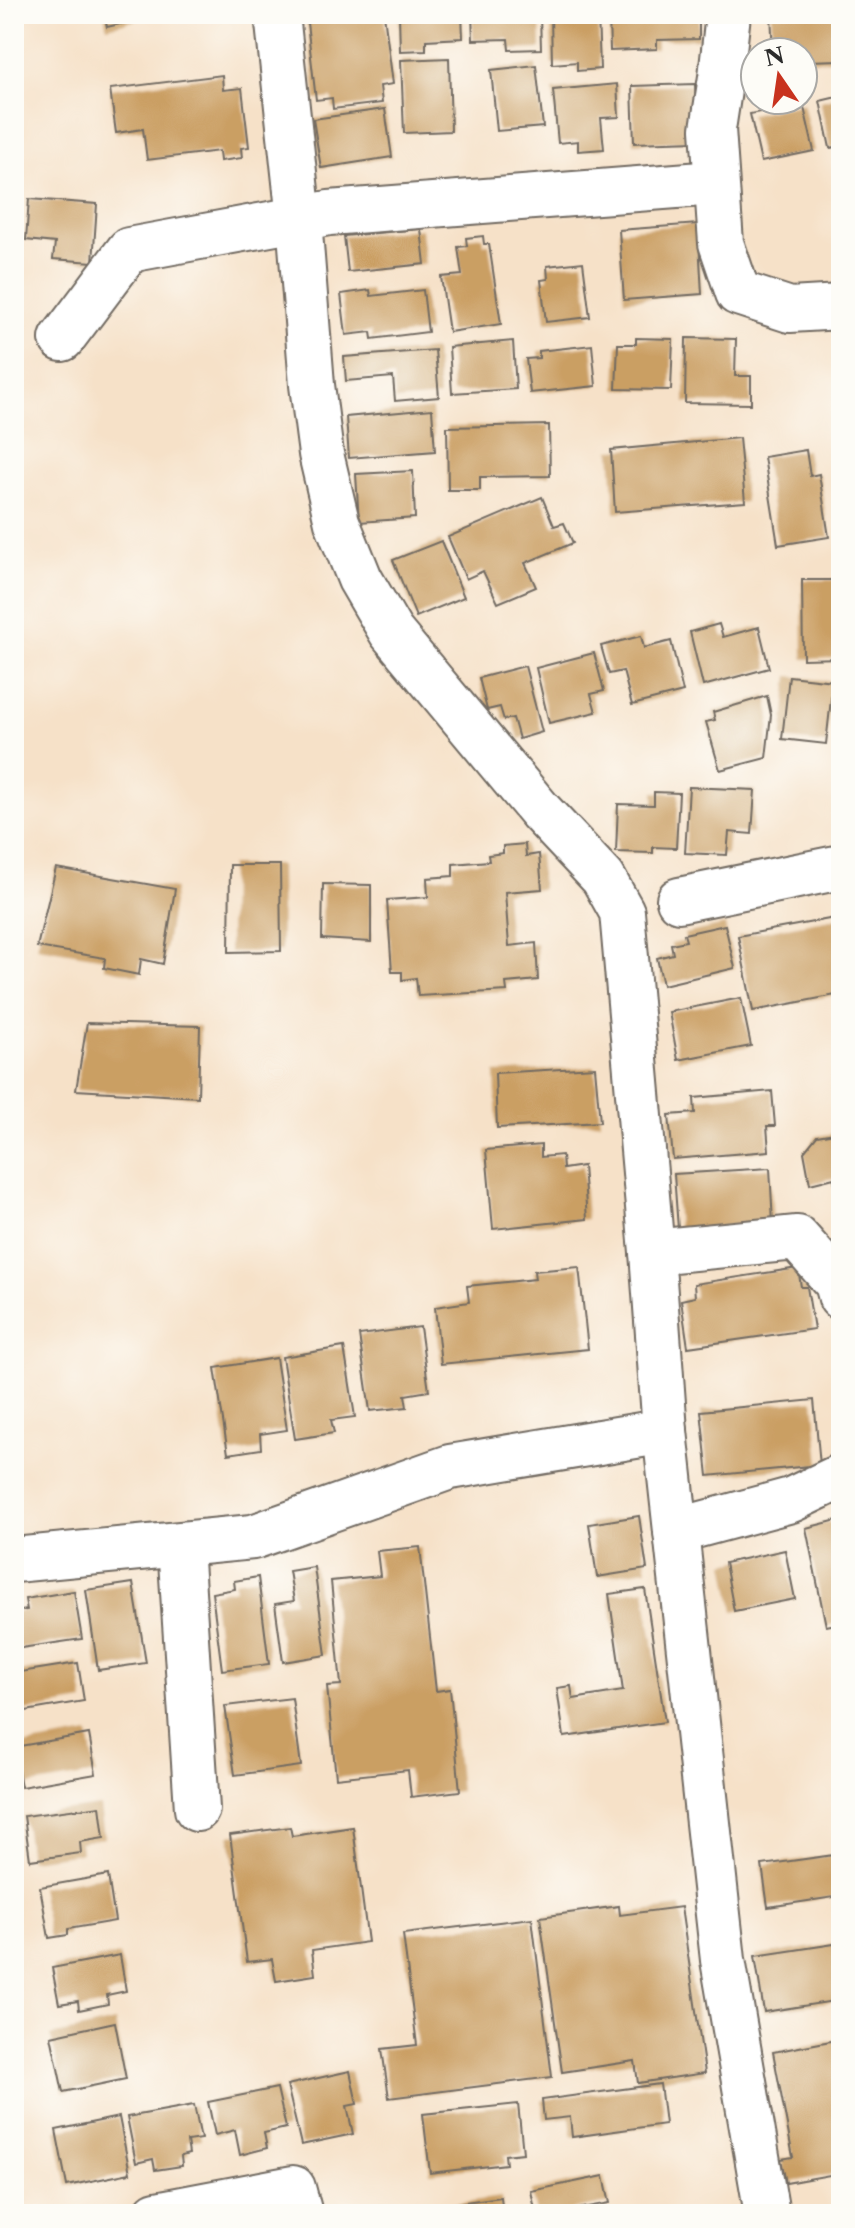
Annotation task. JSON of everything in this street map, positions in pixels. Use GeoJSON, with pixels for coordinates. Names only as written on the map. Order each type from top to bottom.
{"type":"FeatureCollection","features":[{"type":"Feature","properties":{"kind":"street"},"geometry":{"type":"LineString","coordinates":[[277,14],[299,219],[312,385],[321,454],[337,522],[360,579],[391,632],[540,811],[603,878],[622,912],[665,1431],[723,1960],[767,2214]]}},
{"type":"Feature","properties":{"kind":"street"},"geometry":{"type":"LineString","coordinates":[[728,14],[713,129],[721,243],[738,293],[790,310],[841,307]]}},
{"type":"Feature","properties":{"kind":"street"},"geometry":{"type":"LineString","coordinates":[[62,339],[129,250],[329,213],[715,183]]}},
{"type":"Feature","properties":{"kind":"street"},"geometry":{"type":"LineString","coordinates":[[603,878],[679,900],[841,867]]}},
{"type":"Feature","properties":{"kind":"street"},"geometry":{"type":"LineString","coordinates":[[625,956],[679,900]]}},
{"type":"Feature","properties":{"kind":"street"},"geometry":{"type":"LineString","coordinates":[[652,1252],[797,1238],[837,1283],[841,1298]]}},
{"type":"Feature","properties":{"kind":"street"},"geometry":{"type":"LineString","coordinates":[[14,1560],[253,1537],[450,1467],[665,1431]]}},
{"type":"Feature","properties":{"kind":"street"},"geometry":{"type":"LineString","coordinates":[[676,1531],[791,1500],[841,1476]]}},
{"type":"Feature","properties":{"kind":"street"},"geometry":{"type":"LineString","coordinates":[[180,1545],[197,1809]]}},
{"type":"Feature","properties":{"kind":"street"},"geometry":{"type":"LineString","coordinates":[[156,2214],[293,2188],[300,2214]]}},
{"type":"Feature","properties":{"kind":"building"},"geometry":{"type":"Polygon","coordinates":[[[104,14],[158,14],[158,15],[107,27],[104,14]]]}},
{"type":"Feature","properties":{"kind":"building"},"geometry":{"type":"Polygon","coordinates":[[[306,14],[384,14],[393,84],[380,86],[382,103],[333,109],[332,98],[316,100],[306,14]]]}},
{"type":"Feature","properties":{"kind":"building"},"geometry":{"type":"Polygon","coordinates":[[[399,14],[462,14],[463,38],[426,40],[426,50],[400,51],[399,14]]]}},
{"type":"Feature","properties":{"kind":"building"},"geometry":{"type":"Polygon","coordinates":[[[472,14],[540,14],[541,49],[509,50],[508,39],[473,40],[472,14]]]}},
{"type":"Feature","properties":{"kind":"building"},"geometry":{"type":"Polygon","coordinates":[[[551,14],[598,14],[600,69],[577,71],[577,62],[552,64],[551,14]]]}},
{"type":"Feature","properties":{"kind":"building"},"geometry":{"type":"Polygon","coordinates":[[[609,14],[699,14],[699,39],[657,40],[657,49],[610,51],[609,14]]]}},
{"type":"Feature","properties":{"kind":"building"},"geometry":{"type":"Polygon","coordinates":[[[771,14],[841,14],[841,60],[819,61],[819,36],[772,36],[771,14]]]}},
{"type":"Feature","properties":{"kind":"building"},"geometry":{"type":"Polygon","coordinates":[[[449,58],[451,131],[404,133],[401,60],[449,58]]]}},
{"type":"Feature","properties":{"kind":"building"},"geometry":{"type":"Polygon","coordinates":[[[536,65],[543,127],[497,131],[491,70],[536,65]]]}},
{"type":"Feature","properties":{"kind":"building"},"geometry":{"type":"Polygon","coordinates":[[[222,75],[223,90],[242,88],[249,147],[241,148],[242,158],[220,161],[219,151],[147,160],[143,129],[116,133],[110,89],[222,75]]]}},
{"type":"Feature","properties":{"kind":"building"},"geometry":{"type":"Polygon","coordinates":[[[617,84],[619,117],[601,118],[604,149],[578,151],[578,141],[558,143],[553,90],[617,84]]]}},
{"type":"Feature","properties":{"kind":"building"},"geometry":{"type":"Polygon","coordinates":[[[695,84],[697,141],[634,143],[632,86],[695,84]]]}},
{"type":"Feature","properties":{"kind":"building"},"geometry":{"type":"Polygon","coordinates":[[[841,96],[841,146],[830,148],[820,101],[841,96]]]}},
{"type":"Feature","properties":{"kind":"building"},"geometry":{"type":"Polygon","coordinates":[[[385,109],[392,157],[321,168],[313,119],[385,109]]]}},
{"type":"Feature","properties":{"kind":"building"},"geometry":{"type":"Polygon","coordinates":[[[750,116],[806,116],[814,151],[761,162],[750,116]]]}},
{"type":"Feature","properties":{"kind":"building"},"geometry":{"type":"Polygon","coordinates":[[[29,199],[97,204],[93,262],[53,259],[55,243],[26,240],[29,199]]]}},
{"type":"Feature","properties":{"kind":"building"},"geometry":{"type":"Polygon","coordinates":[[[698,224],[702,294],[624,300],[619,230],[698,224]]]}},
{"type":"Feature","properties":{"kind":"building"},"geometry":{"type":"Polygon","coordinates":[[[421,229],[425,264],[348,272],[344,236],[421,229]]]}},
{"type":"Feature","properties":{"kind":"building"},"geometry":{"type":"Polygon","coordinates":[[[483,236],[484,244],[489,244],[501,324],[449,332],[441,277],[462,275],[458,247],[467,246],[466,238],[483,236]]]}},
{"type":"Feature","properties":{"kind":"building"},"geometry":{"type":"Polygon","coordinates":[[[583,262],[590,317],[546,322],[541,280],[548,279],[547,266],[583,262]]]}},
{"type":"Feature","properties":{"kind":"building"},"geometry":{"type":"Polygon","coordinates":[[[370,290],[371,296],[423,290],[428,332],[372,339],[371,332],[346,335],[341,294],[370,290]]]}},
{"type":"Feature","properties":{"kind":"building"},"geometry":{"type":"Polygon","coordinates":[[[636,338],[673,339],[671,390],[616,389],[618,344],[636,344],[636,338]]]}},
{"type":"Feature","properties":{"kind":"building"},"geometry":{"type":"Polygon","coordinates":[[[686,338],[736,339],[735,376],[751,376],[751,404],[685,403],[686,338]]]}},
{"type":"Feature","properties":{"kind":"building"},"geometry":{"type":"Polygon","coordinates":[[[513,341],[516,389],[452,393],[449,347],[513,341]]]}},
{"type":"Feature","properties":{"kind":"building"},"geometry":{"type":"Polygon","coordinates":[[[592,345],[596,386],[530,393],[526,359],[539,358],[539,351],[592,345]]]}},
{"type":"Feature","properties":{"kind":"building"},"geometry":{"type":"Polygon","coordinates":[[[435,350],[439,397],[395,401],[393,377],[346,381],[344,357],[435,350]]]}},
{"type":"Feature","properties":{"kind":"building"},"geometry":{"type":"Polygon","coordinates":[[[432,409],[435,451],[349,458],[346,417],[432,409]]]}},
{"type":"Feature","properties":{"kind":"building"},"geometry":{"type":"Polygon","coordinates":[[[549,425],[550,476],[480,477],[480,490],[448,490],[447,427],[549,425]]]}},
{"type":"Feature","properties":{"kind":"building"},"geometry":{"type":"Polygon","coordinates":[[[739,438],[745,502],[615,512],[611,450],[739,438]]]}},
{"type":"Feature","properties":{"kind":"building"},"geometry":{"type":"Polygon","coordinates":[[[806,450],[810,476],[819,474],[829,537],[778,545],[764,457],[806,450]]]}},
{"type":"Feature","properties":{"kind":"building"},"geometry":{"type":"Polygon","coordinates":[[[413,471],[415,518],[359,522],[356,474],[413,471]]]}},
{"type":"Feature","properties":{"kind":"building"},"geometry":{"type":"Polygon","coordinates":[[[542,497],[554,526],[564,523],[573,543],[525,563],[536,587],[498,603],[483,571],[466,579],[448,537],[542,497]]]}},
{"type":"Feature","properties":{"kind":"building"},"geometry":{"type":"Polygon","coordinates":[[[441,541],[464,597],[416,617],[393,560],[441,541]]]}},
{"type":"Feature","properties":{"kind":"building"},"geometry":{"type":"Polygon","coordinates":[[[838,567],[841,567],[841,658],[803,659],[802,580],[838,580],[838,567]]]}},
{"type":"Feature","properties":{"kind":"building"},"geometry":{"type":"Polygon","coordinates":[[[719,624],[723,637],[759,627],[769,668],[703,686],[690,632],[719,624]]]}},
{"type":"Feature","properties":{"kind":"building"},"geometry":{"type":"Polygon","coordinates":[[[641,636],[644,648],[671,641],[683,692],[632,705],[623,671],[609,674],[601,646],[641,636]]]}},
{"type":"Feature","properties":{"kind":"building"},"geometry":{"type":"Polygon","coordinates":[[[594,653],[604,691],[591,694],[596,712],[549,723],[536,668],[594,653]]]}},
{"type":"Feature","properties":{"kind":"building"},"geometry":{"type":"Polygon","coordinates":[[[525,666],[542,732],[519,739],[513,718],[504,720],[500,707],[487,710],[479,678],[525,666]]]}},
{"type":"Feature","properties":{"kind":"building"},"geometry":{"type":"Polygon","coordinates":[[[789,676],[833,681],[826,744],[782,739],[789,676]]]}},
{"type":"Feature","properties":{"kind":"building"},"geometry":{"type":"Polygon","coordinates":[[[767,696],[771,715],[766,758],[720,770],[706,722],[715,720],[713,712],[767,696]]]}},
{"type":"Feature","properties":{"kind":"building"},"geometry":{"type":"Polygon","coordinates":[[[689,787],[755,790],[752,834],[729,832],[727,855],[685,853],[689,787]]]}},
{"type":"Feature","properties":{"kind":"building"},"geometry":{"type":"Polygon","coordinates":[[[654,792],[679,793],[676,848],[653,847],[653,853],[616,852],[618,804],[654,805],[654,792]]]}},
{"type":"Feature","properties":{"kind":"building"},"geometry":{"type":"Polygon","coordinates":[[[525,844],[526,856],[539,854],[542,889],[505,892],[509,946],[536,943],[538,980],[506,983],[507,991],[418,996],[416,978],[402,980],[402,972],[392,972],[387,900],[428,897],[427,878],[453,876],[453,864],[489,861],[488,855],[503,853],[503,846],[525,844]]]}},
{"type":"Feature","properties":{"kind":"building"},"geometry":{"type":"Polygon","coordinates":[[[230,865],[280,865],[281,951],[229,952],[230,865]]]}},
{"type":"Feature","properties":{"kind":"building"},"geometry":{"type":"Polygon","coordinates":[[[56,868],[175,889],[163,964],[141,959],[139,975],[104,968],[105,958],[37,947],[56,868]]]}},
{"type":"Feature","properties":{"kind":"building"},"geometry":{"type":"Polygon","coordinates":[[[323,884],[371,885],[371,942],[322,939],[323,884]]]}},
{"type":"Feature","properties":{"kind":"building"},"geometry":{"type":"Polygon","coordinates":[[[840,917],[841,994],[753,1011],[738,936],[840,917]]]}},
{"type":"Feature","properties":{"kind":"building"},"geometry":{"type":"Polygon","coordinates":[[[725,925],[735,968],[663,985],[657,958],[673,954],[671,944],[686,941],[684,934],[725,925]]]}},
{"type":"Feature","properties":{"kind":"building"},"geometry":{"type":"Polygon","coordinates":[[[741,998],[751,1046],[678,1060],[669,1012],[741,998]]]}},
{"type":"Feature","properties":{"kind":"building"},"geometry":{"type":"Polygon","coordinates":[[[87,1023],[200,1026],[198,1097],[76,1090],[87,1023]]]}},
{"type":"Feature","properties":{"kind":"building"},"geometry":{"type":"Polygon","coordinates":[[[595,1067],[600,1122],[497,1128],[495,1073],[595,1067]]]}},
{"type":"Feature","properties":{"kind":"building"},"geometry":{"type":"Polygon","coordinates":[[[772,1091],[775,1126],[767,1126],[769,1151],[673,1159],[669,1115],[695,1113],[694,1098],[772,1091]]]}},
{"type":"Feature","properties":{"kind":"building"},"geometry":{"type":"Polygon","coordinates":[[[841,1132],[839,1210],[834,1178],[810,1184],[804,1152],[817,1136],[841,1132]]]}},
{"type":"Feature","properties":{"kind":"building"},"geometry":{"type":"Polygon","coordinates":[[[541,1145],[541,1157],[562,1155],[563,1169],[583,1166],[587,1219],[493,1229],[486,1150],[541,1145]]]}},
{"type":"Feature","properties":{"kind":"building"},"geometry":{"type":"Polygon","coordinates":[[[770,1168],[773,1224],[678,1229],[674,1174],[770,1168]]]}},
{"type":"Feature","properties":{"kind":"building"},"geometry":{"type":"Polygon","coordinates":[[[579,1267],[588,1349],[441,1364],[435,1307],[469,1302],[467,1286],[535,1279],[534,1271],[579,1267]]]}},
{"type":"Feature","properties":{"kind":"building"},"geometry":{"type":"Polygon","coordinates":[[[798,1268],[801,1287],[807,1287],[814,1329],[688,1347],[681,1300],[695,1297],[694,1284],[798,1268]]]}},
{"type":"Feature","properties":{"kind":"building"},"geometry":{"type":"Polygon","coordinates":[[[420,1327],[429,1391],[405,1395],[407,1407],[370,1411],[359,1335],[420,1327]]]}},
{"type":"Feature","properties":{"kind":"building"},"geometry":{"type":"Polygon","coordinates":[[[344,1347],[355,1417],[331,1420],[334,1433],[295,1439],[282,1357],[344,1347]]]}},
{"type":"Feature","properties":{"kind":"building"},"geometry":{"type":"Polygon","coordinates":[[[276,1358],[287,1430],[260,1434],[261,1449],[228,1454],[215,1368],[276,1358]]]}},
{"type":"Feature","properties":{"kind":"building"},"geometry":{"type":"Polygon","coordinates":[[[814,1400],[820,1465],[708,1476],[701,1411],[814,1400]]]}},
{"type":"Feature","properties":{"kind":"building"},"geometry":{"type":"Polygon","coordinates":[[[639,1516],[647,1569],[597,1577],[589,1524],[639,1516]]]}},
{"type":"Feature","properties":{"kind":"building"},"geometry":{"type":"Polygon","coordinates":[[[841,1519],[841,1623],[826,1626],[806,1528],[841,1519]]]}},
{"type":"Feature","properties":{"kind":"building"},"geometry":{"type":"Polygon","coordinates":[[[420,1547],[436,1691],[450,1689],[460,1791],[411,1797],[408,1770],[336,1778],[327,1686],[341,1685],[331,1581],[380,1576],[377,1551],[420,1547]]]}},
{"type":"Feature","properties":{"kind":"building"},"geometry":{"type":"Polygon","coordinates":[[[785,1550],[795,1599],[734,1611],[725,1563],[785,1550]]]}},
{"type":"Feature","properties":{"kind":"building"},"geometry":{"type":"Polygon","coordinates":[[[314,1567],[326,1655],[283,1662],[275,1604],[294,1601],[289,1571],[314,1567]]]}},
{"type":"Feature","properties":{"kind":"building"},"geometry":{"type":"Polygon","coordinates":[[[258,1577],[269,1664],[222,1670],[212,1593],[235,1589],[234,1581],[258,1577]]]}},
{"type":"Feature","properties":{"kind":"building"},"geometry":{"type":"Polygon","coordinates":[[[133,1583],[146,1663],[98,1670],[86,1590],[133,1583]]]}},
{"type":"Feature","properties":{"kind":"building"},"geometry":{"type":"Polygon","coordinates":[[[645,1589],[665,1722],[564,1737],[557,1688],[571,1686],[573,1699],[623,1691],[609,1594],[645,1589]]]}},
{"type":"Feature","properties":{"kind":"building"},"geometry":{"type":"Polygon","coordinates":[[[74,1591],[82,1639],[14,1649],[14,1612],[27,1610],[25,1599],[74,1591]]]}},
{"type":"Feature","properties":{"kind":"building"},"geometry":{"type":"Polygon","coordinates":[[[78,1663],[84,1701],[14,1713],[14,1673],[78,1663]]]}},
{"type":"Feature","properties":{"kind":"building"},"geometry":{"type":"Polygon","coordinates":[[[292,1698],[301,1766],[235,1775],[225,1706],[292,1698]]]}},
{"type":"Feature","properties":{"kind":"building"},"geometry":{"type":"Polygon","coordinates":[[[89,1734],[96,1774],[21,1787],[14,1747],[89,1734]]]}},
{"type":"Feature","properties":{"kind":"building"},"geometry":{"type":"Polygon","coordinates":[[[100,1806],[104,1838],[80,1842],[81,1853],[30,1860],[24,1816],[100,1806]]]}},
{"type":"Feature","properties":{"kind":"building"},"geometry":{"type":"Polygon","coordinates":[[[290,1827],[292,1836],[353,1827],[368,1942],[312,1950],[315,1975],[276,1981],[272,1959],[247,1962],[230,1835],[290,1827]]]}},
{"type":"Feature","properties":{"kind":"building"},"geometry":{"type":"Polygon","coordinates":[[[841,1854],[841,1896],[768,1907],[762,1865],[841,1854]]]}},
{"type":"Feature","properties":{"kind":"building"},"geometry":{"type":"Polygon","coordinates":[[[108,1875],[115,1921],[68,1929],[68,1935],[49,1938],[40,1887],[108,1875]]]}},
{"type":"Feature","properties":{"kind":"building"},"geometry":{"type":"Polygon","coordinates":[[[619,1906],[620,1915],[681,1907],[705,2073],[638,2083],[635,2061],[562,2072],[540,1917],[619,1906]]]}},
{"type":"Feature","properties":{"kind":"building"},"geometry":{"type":"Polygon","coordinates":[[[532,1918],[552,2077],[389,2098],[382,2049],[417,2045],[403,1934],[532,1918]]]}},
{"type":"Feature","properties":{"kind":"building"},"geometry":{"type":"Polygon","coordinates":[[[841,1943],[841,2000],[764,2012],[755,1956],[841,1943]]]}},
{"type":"Feature","properties":{"kind":"building"},"geometry":{"type":"Polygon","coordinates":[[[120,1955],[126,1991],[107,1995],[108,2004],[79,2010],[78,2001],[59,2004],[52,1968],[120,1955]]]}},
{"type":"Feature","properties":{"kind":"building"},"geometry":{"type":"Polygon","coordinates":[[[115,2022],[126,2079],[63,2092],[51,2036],[115,2022]]]}},
{"type":"Feature","properties":{"kind":"building"},"geometry":{"type":"Polygon","coordinates":[[[841,2039],[841,2173],[786,2183],[781,2159],[793,2157],[773,2052],[841,2039]]]}},
{"type":"Feature","properties":{"kind":"building"},"geometry":{"type":"Polygon","coordinates":[[[350,2071],[357,2104],[347,2106],[353,2134],[301,2145],[287,2085],[350,2071]]]}},
{"type":"Feature","properties":{"kind":"building"},"geometry":{"type":"Polygon","coordinates":[[[660,2084],[665,2124],[572,2137],[570,2117],[544,2120],[542,2100],[660,2084]]]}},
{"type":"Feature","properties":{"kind":"building"},"geometry":{"type":"Polygon","coordinates":[[[277,2088],[286,2128],[264,2133],[267,2148],[240,2155],[235,2130],[215,2135],[208,2102],[277,2088]]]}},
{"type":"Feature","properties":{"kind":"building"},"geometry":{"type":"Polygon","coordinates":[[[518,2104],[523,2153],[505,2155],[506,2164],[430,2173],[423,2114],[518,2104]]]}},
{"type":"Feature","properties":{"kind":"building"},"geometry":{"type":"Polygon","coordinates":[[[194,2105],[201,2139],[187,2141],[189,2154],[181,2156],[182,2166],[155,2170],[153,2159],[136,2163],[127,2117],[194,2105]]]}},
{"type":"Feature","properties":{"kind":"building"},"geometry":{"type":"Polygon","coordinates":[[[119,2117],[130,2173],[67,2186],[56,2130],[119,2117]]]}},
{"type":"Feature","properties":{"kind":"building"},"geometry":{"type":"Polygon","coordinates":[[[604,2176],[610,2203],[536,2214],[531,2191],[604,2176]]]}},
{"type":"Feature","properties":{"kind":"building"},"geometry":{"type":"Polygon","coordinates":[[[501,2197],[503,2214],[430,2214],[429,2207],[501,2197]]]}}]}
